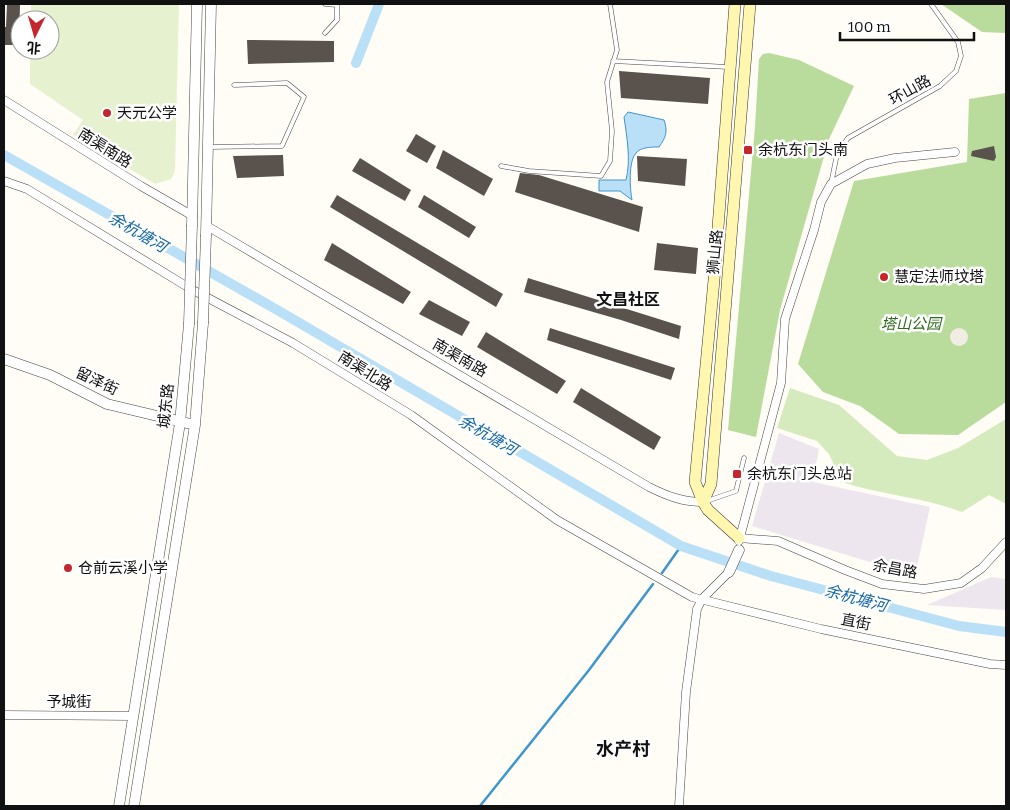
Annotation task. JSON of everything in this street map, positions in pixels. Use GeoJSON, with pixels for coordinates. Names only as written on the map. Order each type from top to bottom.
{"type":"FeatureCollection","features":[{"type":"Feature","properties":{"kind":"main road","name":"狮山路"},"geometry":{"type":"LineString","coordinates":[[735,4],[696,482],[708,510],[740,538]]}},
{"type":"Feature","properties":{"kind":"main road","name":"狮山路"},"geometry":{"type":"LineString","coordinates":[[703,502],[711,484],[750,4]]}},
{"type":"Feature","properties":{"kind":"street","name":"城东路"},"geometry":{"type":"LineString","coordinates":[[119,806],[180,423],[189,324],[197,4]]}},
{"type":"Feature","properties":{"kind":"street","name":"城东路"},"geometry":{"type":"LineString","coordinates":[[134,806],[195,425],[203,323],[207,230],[211,4]]}},
{"type":"Feature","properties":{"kind":"street","name":"南渠南路"},"geometry":{"type":"LineString","coordinates":[[4,100],[192,220]]}},
{"type":"Feature","properties":{"kind":"street"},"geometry":{"type":"LineString","coordinates":[[679,806],[686,692],[698,608],[702,600],[729,572],[738,550],[781,383],[785,319],[814,230],[821,202],[831,184],[867,164],[895,158],[955,152]]}},
{"type":"Feature","properties":{"kind":"street","name":"南渠北路"},"geometry":{"type":"LineString","coordinates":[[4,181],[27,189],[191,289],[293,343],[411,416],[557,520],[677,590],[692,598],[702,600]]}},
{"type":"Feature","properties":{"kind":"street","name":"南渠南路"},"geometry":{"type":"LineString","coordinates":[[207,230],[655,490],[673,498],[703,502]]}},
{"type":"Feature","properties":{"kind":"street","name":"留泽街"},"geometry":{"type":"LineString","coordinates":[[4,359],[50,375],[106,404],[195,425]]}},
{"type":"Feature","properties":{"kind":"street","name":"余昌路"},"geometry":{"type":"LineString","coordinates":[[740,538],[778,541],[882,584],[924,589],[961,583],[982,568],[1006,542]]}},
{"type":"Feature","properties":{"kind":"street","name":"直街"},"geometry":{"type":"LineString","coordinates":[[702,600],[821,629],[990,664],[1006,665]]}},
{"type":"Feature","properties":{"kind":"street","name":"予城街"},"geometry":{"type":"LineString","coordinates":[[4,715],[133,716]]}},
{"type":"Feature","properties":{"kind":"lane"},"geometry":{"type":"LineString","coordinates":[[324,4],[337,5],[337,20],[325,33]]}},
{"type":"Feature","properties":{"kind":"lane"},"geometry":{"type":"LineString","coordinates":[[501,166],[529,171],[601,176],[610,161],[612,131],[607,82],[617,50],[610,4]]}},
{"type":"Feature","properties":{"kind":"lane","name":"环山路"},"geometry":{"type":"LineString","coordinates":[[831,184],[837,154],[848,138],[940,86],[956,71],[961,56],[958,42],[931,4]]}},
{"type":"Feature","properties":{"kind":"lane"},"geometry":{"type":"LineString","coordinates":[[613,61],[730,67]]}},
{"type":"Feature","properties":{"kind":"lane"},"geometry":{"type":"LineString","coordinates":[[207,147],[282,146],[304,97],[287,83],[234,85]]}},
{"type":"Feature","properties":{"kind":"lane"},"geometry":{"type":"LineString","coordinates":[[703,502],[736,491],[744,458]]}},
{"type":"Feature","properties":{"kind":"shaded area"},"geometry":{"type":"Polygon","coordinates":[[[959,328],[965,331],[968,337],[965,343],[959,346],[953,343],[950,337],[953,331],[959,328]]]}},
{"type":"Feature","properties":{"kind":"shaded area"},"geometry":{"type":"Polygon","coordinates":[[[779,433],[819,449],[813,482],[930,507],[915,576],[752,526],[779,433]]]}},
{"type":"Feature","properties":{"kind":"shaded area"},"geometry":{"type":"Polygon","coordinates":[[[991,577],[1006,579],[1006,610],[927,605],[991,577]]]}},
{"type":"Feature","properties":{"kind":"green space","name":"天元公学"},"geometry":{"type":"Polygon","coordinates":[[[31,4],[179,4],[175,171],[171,179],[155,184],[73,135],[83,120],[30,84],[30,60],[60,60],[60,10],[31,10],[31,4]]]}},
{"type":"Feature","properties":{"kind":"green space"},"geometry":{"type":"Polygon","coordinates":[[[941,4],[1006,4],[1006,33],[982,32],[941,4]]]}},
{"type":"Feature","properties":{"kind":"green space"},"geometry":{"type":"Polygon","coordinates":[[[769,53],[799,60],[854,86],[829,139],[780,310],[756,437],[728,430],[755,127],[759,59],[763,54],[769,53]]]}},
{"type":"Feature","properties":{"kind":"green space","name":"塔山公园"},"geometry":{"type":"Polygon","coordinates":[[[1006,93],[1006,402],[958,435],[899,434],[860,406],[823,392],[798,364],[854,181],[967,162],[969,99],[1006,93]]]}},
{"type":"Feature","properties":{"kind":"green space"},"geometry":{"type":"Polygon","coordinates":[[[790,388],[839,405],[897,456],[927,460],[958,448],[1006,419],[1006,504],[989,495],[962,512],[842,482],[829,454],[817,441],[777,428],[790,388]]]}},
{"type":"Feature","properties":{"kind":"water"},"geometry":{"type":"Polygon","coordinates":[[[628,112],[664,120],[666,128],[665,137],[659,147],[641,150],[633,157],[630,176],[632,200],[620,191],[599,191],[599,180],[626,180],[628,157],[624,117],[628,112]]]}},
{"type":"Feature","properties":{"kind":"building"},"geometry":{"type":"Polygon","coordinates":[[[7,4],[20,4],[20,10],[10,10],[10,45],[4,45],[4,27],[6,27],[7,4]]]}},
{"type":"Feature","properties":{"kind":"building"},"geometry":{"type":"Polygon","coordinates":[[[247,40],[334,41],[334,62],[248,64],[247,40]]]}},
{"type":"Feature","properties":{"kind":"building"},"geometry":{"type":"Polygon","coordinates":[[[619,71],[710,78],[708,104],[621,98],[619,71]]]}},
{"type":"Feature","properties":{"kind":"building"},"geometry":{"type":"Polygon","coordinates":[[[416,134],[436,146],[427,163],[406,151],[416,134]]]}},
{"type":"Feature","properties":{"kind":"building"},"geometry":{"type":"Polygon","coordinates":[[[994,146],[996,157],[994,161],[971,156],[972,151],[994,146]]]}},
{"type":"Feature","properties":{"kind":"building"},"geometry":{"type":"Polygon","coordinates":[[[443,150],[493,179],[484,196],[436,168],[443,150]]]}},
{"type":"Feature","properties":{"kind":"building"},"geometry":{"type":"Polygon","coordinates":[[[283,155],[284,176],[237,178],[233,156],[283,155]]]}},
{"type":"Feature","properties":{"kind":"building"},"geometry":{"type":"Polygon","coordinates":[[[637,156],[687,159],[685,186],[638,181],[637,156]]]}},
{"type":"Feature","properties":{"kind":"building"},"geometry":{"type":"Polygon","coordinates":[[[360,158],[411,190],[405,201],[352,171],[360,158]]]}},
{"type":"Feature","properties":{"kind":"building"},"geometry":{"type":"Polygon","coordinates":[[[520,173],[539,175],[643,207],[639,232],[515,192],[520,173]]]}},
{"type":"Feature","properties":{"kind":"building"},"geometry":{"type":"Polygon","coordinates":[[[337,195],[503,294],[496,307],[330,207],[337,195]]]}},
{"type":"Feature","properties":{"kind":"building"},"geometry":{"type":"Polygon","coordinates":[[[424,195],[476,227],[469,238],[418,207],[424,195]]]}},
{"type":"Feature","properties":{"kind":"building"},"geometry":{"type":"Polygon","coordinates":[[[332,243],[411,292],[403,304],[324,260],[332,243]]]}},
{"type":"Feature","properties":{"kind":"building"},"geometry":{"type":"Polygon","coordinates":[[[657,243],[698,248],[696,274],[654,270],[657,243]]]}},
{"type":"Feature","properties":{"kind":"building"},"geometry":{"type":"Polygon","coordinates":[[[528,278],[681,326],[679,339],[524,292],[528,278]]]}},
{"type":"Feature","properties":{"kind":"building"},"geometry":{"type":"Polygon","coordinates":[[[429,300],[470,322],[462,336],[419,314],[429,300]]]}},
{"type":"Feature","properties":{"kind":"building"},"geometry":{"type":"Polygon","coordinates":[[[550,328],[675,368],[671,380],[547,340],[550,328]]]}},
{"type":"Feature","properties":{"kind":"building"},"geometry":{"type":"Polygon","coordinates":[[[486,332],[566,381],[557,394],[477,347],[486,332]]]}},
{"type":"Feature","properties":{"kind":"building"},"geometry":{"type":"Polygon","coordinates":[[[581,388],[661,437],[654,450],[573,402],[581,388]]]}},
{"type":"Feature","properties":{"kind":"waterway"},"geometry":{"type":"LineString","coordinates":[[356,63],[379,4]]}},
{"type":"Feature","properties":{"kind":"waterway","name":"余杭塘河"},"geometry":{"type":"LineString","coordinates":[[4,155],[279,311],[681,546],[771,576],[959,626],[1006,632]]}},
{"type":"Feature","properties":{"kind":"waterway"},"geometry":{"type":"LineString","coordinates":[[662,573],[681,546]]}},
{"type":"Feature","properties":{"kind":"waterway"},"geometry":{"type":"LineString","coordinates":[[480,806],[589,670],[653,584]]}},
{"type":"Feature","properties":{"kind":"place","name":"天元公学"},"geometry":{"type":"Point","coordinates":[107,113]}},
{"type":"Feature","properties":{"kind":"place","name":"余杭东门头南"},"geometry":{"type":"Point","coordinates":[748,150]}},
{"type":"Feature","properties":{"kind":"place","name":"慧定法师坟塔"},"geometry":{"type":"Point","coordinates":[884,277]}},
{"type":"Feature","properties":{"kind":"place","name":"余杭东门头总站"},"geometry":{"type":"Point","coordinates":[737,474]}},
{"type":"Feature","properties":{"kind":"place","name":"仓前云溪小学"},"geometry":{"type":"Point","coordinates":[68,568]}},
{"type":"Feature","properties":{"kind":"district","name":"文昌社区"},"geometry":{"type":"Point","coordinates":[628,299]}},
{"type":"Feature","properties":{"kind":"district","name":"水产村"},"geometry":{"type":"Point","coordinates":[623,749]}}]}
